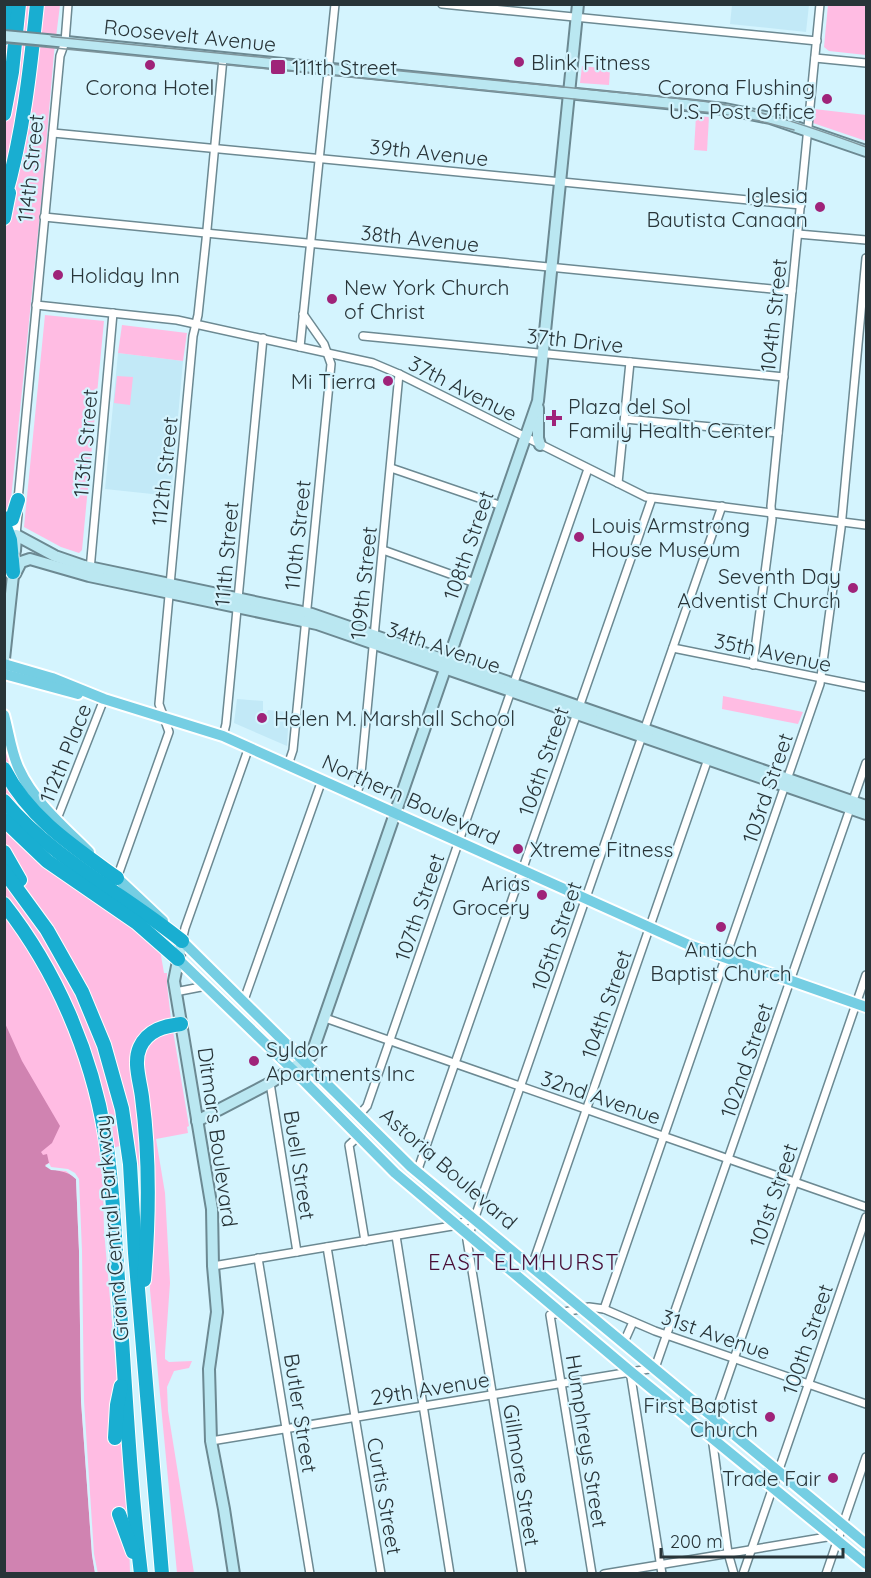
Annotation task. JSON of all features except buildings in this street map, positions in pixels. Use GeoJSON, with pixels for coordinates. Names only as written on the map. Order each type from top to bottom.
{"type":"FeatureCollection","features":[{"type":"Feature","properties":{"kind":"highway"},"geometry":{"type":"LineString","coordinates":[[4,37],[8,4]]}},
{"type":"Feature","properties":{"kind":"highway"},"geometry":{"type":"LineString","coordinates":[[4,114],[12,72],[20,4]]}},
{"type":"Feature","properties":{"kind":"highway"},"geometry":{"type":"LineString","coordinates":[[4,218],[26,101],[37,4]]}},
{"type":"Feature","properties":{"kind":"highway"},"geometry":{"type":"LineString","coordinates":[[4,200],[16,156]]}},
{"type":"Feature","properties":{"kind":"highway"},"geometry":{"type":"LineString","coordinates":[[4,518],[9,520],[13,517],[18,500]]}},
{"type":"Feature","properties":{"kind":"highway"},"geometry":{"type":"LineString","coordinates":[[5,524],[16,535]]}},
{"type":"Feature","properties":{"kind":"highway"},"geometry":{"type":"LineString","coordinates":[[5,524],[9,537],[13,577]]}},
{"type":"Feature","properties":{"kind":"highway"},"geometry":{"type":"LineString","coordinates":[[4,769],[23,799],[45,823],[72,846],[117,878]]}},
{"type":"Feature","properties":{"kind":"highway"},"geometry":{"type":"LineString","coordinates":[[4,801],[57,853],[150,916],[182,941]]}},
{"type":"Feature","properties":{"kind":"highway"},"geometry":{"type":"LineString","coordinates":[[4,820],[54,866],[137,923],[178,959]]}},
{"type":"Feature","properties":{"kind":"highway"},"geometry":{"type":"LineString","coordinates":[[4,852],[47,930]]}},
{"type":"Feature","properties":{"kind":"highway","name":"Grand Central Parkway"},"geometry":{"type":"LineString","coordinates":[[4,872],[47,930],[71,971],[104,1045],[119,1098],[130,1164],[135,1253],[162,1574]]}},
{"type":"Feature","properties":{"kind":"highway","name":"Grand Central Parkway"},"geometry":{"type":"LineString","coordinates":[[4,904],[42,961],[70,1018],[92,1080],[106,1145],[140,1574]]}},
{"type":"Feature","properties":{"kind":"highway","name":"Grand Central Parkway"},"geometry":{"type":"LineString","coordinates":[[4,915],[40,962],[70,1018]]}},
{"type":"Feature","properties":{"kind":"highway"},"geometry":{"type":"LineString","coordinates":[[141,1321],[148,1174],[146,1130],[137,1057],[142,1042],[153,1031],[182,1024]]}},
{"type":"Feature","properties":{"kind":"highway"},"geometry":{"type":"LineString","coordinates":[[115,1438],[117,1405],[125,1373]]}},
{"type":"Feature","properties":{"kind":"highway"},"geometry":{"type":"LineString","coordinates":[[119,1514],[140,1574]]}},
{"type":"Feature","properties":{"kind":"main road","name":"108th Street"},"geometry":{"type":"LineString","coordinates":[[197,1121],[270,1083],[311,1056],[526,437],[538,401],[578,4]]}},
{"type":"Feature","properties":{"kind":"main road","name":"Roosevelt Avenue"},"geometry":{"type":"LineString","coordinates":[[4,37],[725,109],[770,118],[867,151]]}},
{"type":"Feature","properties":{"kind":"main road"},"geometry":{"type":"LineString","coordinates":[[538,401],[540,445]]}},
{"type":"Feature","properties":{"kind":"main road","name":"34th Avenue"},"geometry":{"type":"LineString","coordinates":[[16,535],[89,572]]}},
{"type":"Feature","properties":{"kind":"main road","name":"114th Street"},"geometry":{"type":"LineString","coordinates":[[4,658],[16,535]]}},
{"type":"Feature","properties":{"kind":"main road","name":"34th Avenue"},"geometry":{"type":"LineString","coordinates":[[13,577],[18,566],[28,559],[306,617],[852,805],[867,814]]}},
{"type":"Feature","properties":{"kind":"main road","name":"Northern Boulevard"},"geometry":{"type":"LineString","coordinates":[[4,664],[52,678],[104,699]]}},
{"type":"Feature","properties":{"kind":"main road","name":"Northern Boulevard"},"geometry":{"type":"LineString","coordinates":[[4,674],[43,686],[104,699],[223,736],[689,945],[861,1006]]}},
{"type":"Feature","properties":{"kind":"main road"},"geometry":{"type":"LineString","coordinates":[[4,715],[19,770],[34,794],[57,819]]}},
{"type":"Feature","properties":{"kind":"main road","name":"34th Avenue"},"geometry":{"type":"LineString","coordinates":[[852,805],[867,806]]}},
{"type":"Feature","properties":{"kind":"main road","name":"Astoria Boulevard"},"geometry":{"type":"LineString","coordinates":[[57,819],[117,878],[142,899],[417,1172],[586,1308],[655,1368],[713,1427],[733,1454],[773,1487],[838,1534],[867,1544]]}},
{"type":"Feature","properties":{"kind":"main road","name":"Ditmars Boulevard"},"geometry":{"type":"LineString","coordinates":[[182,941],[174,974],[175,992],[212,1209],[217,1312],[216,1334],[209,1369],[211,1441],[234,1574]]}},
{"type":"Feature","properties":{"kind":"main road","name":"Astoria Boulevard"},"geometry":{"type":"LineString","coordinates":[[178,959],[395,1173],[468,1237],[630,1371],[779,1470],[867,1564]]}},
{"type":"Feature","properties":{"kind":"street","name":"114th Street"},"geometry":{"type":"LineString","coordinates":[[16,535],[44,217],[60,56],[65,42],[68,4]]}},
{"type":"Feature","properties":{"kind":"street"},"geometry":{"type":"LineString","coordinates":[[300,347],[335,4]]}},
{"type":"Feature","properties":{"kind":"street"},"geometry":{"type":"LineString","coordinates":[[442,4],[817,41]]}},
{"type":"Feature","properties":{"kind":"street","name":"104th Street"},"geometry":{"type":"LineString","coordinates":[[753,665],[772,513],[820,4]]}},
{"type":"Feature","properties":{"kind":"street","name":"112th Street"},"geometry":{"type":"LineString","coordinates":[[117,878],[169,732],[159,704],[193,336],[207,234],[223,58]]}},
{"type":"Feature","properties":{"kind":"street"},"geometry":{"type":"LineString","coordinates":[[815,58],[867,63]]}},
{"type":"Feature","properties":{"kind":"street","name":"39th Avenue"},"geometry":{"type":"LineString","coordinates":[[53,133],[801,205]]}},
{"type":"Feature","properties":{"kind":"street","name":"38th Avenue"},"geometry":{"type":"LineString","coordinates":[[44,217],[792,291]]}},
{"type":"Feature","properties":{"kind":"street"},"geometry":{"type":"LineString","coordinates":[[798,234],[867,240]]}},
{"type":"Feature","properties":{"kind":"street","name":"103rd Street"},"geometry":{"type":"LineString","coordinates":[[604,1309],[821,679],[841,522],[867,258]]}},
{"type":"Feature","properties":{"kind":"street","name":"37th Avenue"},"geometry":{"type":"LineString","coordinates":[[36,305],[196,323],[373,363],[646,497],[867,525]]}},
{"type":"Feature","properties":{"kind":"street","name":"113th Street"},"geometry":{"type":"LineString","coordinates":[[89,572],[113,313]]}},
{"type":"Feature","properties":{"kind":"street","name":"110th Street"},"geometry":{"type":"LineString","coordinates":[[288,765],[293,750],[331,364],[324,344],[303,314]]}},
{"type":"Feature","properties":{"kind":"street","name":"37th Drive"},"geometry":{"type":"LineString","coordinates":[[363,336],[784,377]]}},
{"type":"Feature","properties":{"kind":"street","name":"111th Street"},"geometry":{"type":"LineString","coordinates":[[223,736],[263,338]]}},
{"type":"Feature","properties":{"kind":"street"},"geometry":{"type":"LineString","coordinates":[[618,483],[630,362]]}},
{"type":"Feature","properties":{"kind":"street","name":"109th Street"},"geometry":{"type":"LineString","coordinates":[[356,795],[360,784],[399,374]]}},
{"type":"Feature","properties":{"kind":"street"},"geometry":{"type":"LineString","coordinates":[[625,419],[778,433]]}},
{"type":"Feature","properties":{"kind":"street"},"geometry":{"type":"LineString","coordinates":[[390,468],[502,506]]}},
{"type":"Feature","properties":{"kind":"street","name":"107th Street"},"geometry":{"type":"LineString","coordinates":[[359,1115],[366,1110],[588,469]]}},
{"type":"Feature","properties":{"kind":"street","name":"106th Street"},"geometry":{"type":"LineString","coordinates":[[417,1172],[652,498]]}},
{"type":"Feature","properties":{"kind":"street","name":"105th Street"},"geometry":{"type":"LineString","coordinates":[[468,1237],[722,506]]}},
{"type":"Feature","properties":{"kind":"street"},"geometry":{"type":"LineString","coordinates":[[382,550],[476,583]]}},
{"type":"Feature","properties":{"kind":"street","name":"35th Avenue"},"geometry":{"type":"LineString","coordinates":[[673,648],[867,687]]}},
{"type":"Feature","properties":{"kind":"street","name":"112th Place"},"geometry":{"type":"LineString","coordinates":[[57,819],[104,699]]}},
{"type":"Feature","properties":{"kind":"street"},"geometry":{"type":"LineString","coordinates":[[182,941],[249,747]]}},
{"type":"Feature","properties":{"kind":"street","name":"104th Street"},"geometry":{"type":"LineString","coordinates":[[532,1266],[709,755]]}},
{"type":"Feature","properties":{"kind":"street","name":"102nd Street"},"geometry":{"type":"LineString","coordinates":[[655,1368],[867,763]]}},
{"type":"Feature","properties":{"kind":"street"},"geometry":{"type":"LineString","coordinates":[[244,1000],[322,780]]}},
{"type":"Feature","properties":{"kind":"street","name":"101st Street"},"geometry":{"type":"LineString","coordinates":[[713,1427],[734,1358],[795,1182],[861,1006],[867,975]]}},
{"type":"Feature","properties":{"kind":"street"},"geometry":{"type":"LineString","coordinates":[[175,992],[206,986]]}},
{"type":"Feature","properties":{"kind":"street","name":"32nd Avenue"},"geometry":{"type":"LineString","coordinates":[[325,1018],[867,1207]]}},
{"type":"Feature","properties":{"kind":"street","name":"Buell Street"},"geometry":{"type":"LineString","coordinates":[[270,1083],[297,1252]]}},
{"type":"Feature","properties":{"kind":"street"},"geometry":{"type":"LineString","coordinates":[[358,1136],[349,1145],[365,1241]]}},
{"type":"Feature","properties":{"kind":"street"},"geometry":{"type":"LineString","coordinates":[[213,1266],[458,1226],[474,1217]]}},
{"type":"Feature","properties":{"kind":"street","name":"100th Street"},"geometry":{"type":"LineString","coordinates":[[743,1574],[867,1217]]}},
{"type":"Feature","properties":{"kind":"street"},"geometry":{"type":"LineString","coordinates":[[396,1236],[450,1574]]}},
{"type":"Feature","properties":{"kind":"street","name":"Gillmore Street"},"geometry":{"type":"LineString","coordinates":[[468,1237],[522,1574]]}},
{"type":"Feature","properties":{"kind":"street","name":"Curtis Street"},"geometry":{"type":"LineString","coordinates":[[327,1247],[381,1574]]}},
{"type":"Feature","properties":{"kind":"street","name":"Butler Street"},"geometry":{"type":"LineString","coordinates":[[258,1258],[310,1574]]}},
{"type":"Feature","properties":{"kind":"street","name":"31st Avenue"},"geometry":{"type":"LineString","coordinates":[[550,1315],[586,1308],[604,1309],[667,1336],[867,1404]]}},
{"type":"Feature","properties":{"kind":"street","name":"Humphreys Street"},"geometry":{"type":"LineString","coordinates":[[550,1315],[592,1574]]}},
{"type":"Feature","properties":{"kind":"street"},"geometry":{"type":"LineString","coordinates":[[624,1342],[633,1322]]}},
{"type":"Feature","properties":{"kind":"street","name":"29th Avenue"},"geometry":{"type":"LineString","coordinates":[[211,1441],[655,1368]]}},
{"type":"Feature","properties":{"kind":"street"},"geometry":{"type":"LineString","coordinates":[[630,1371],[662,1574]]}},
{"type":"Feature","properties":{"kind":"street"},"geometry":{"type":"LineString","coordinates":[[713,1427],[728,1553],[734,1574]]}},
{"type":"Feature","properties":{"kind":"street"},"geometry":{"type":"LineString","coordinates":[[715,1459],[733,1454]]}},
{"type":"Feature","properties":{"kind":"street"},"geometry":{"type":"LineString","coordinates":[[826,1574],[838,1534],[867,1457]]}},
{"type":"Feature","properties":{"kind":"street"},"geometry":{"type":"LineString","coordinates":[[604,1574],[838,1534]]}},
{"type":"Feature","properties":{"kind":"shaded area"},"geometry":{"type":"Polygon","coordinates":[[[4,5],[60,5],[10,509],[5,599],[4,5]]]}},
{"type":"Feature","properties":{"kind":"shaded area"},"geometry":{"type":"Polygon","coordinates":[[[732,5],[809,5],[806,32],[730,24],[732,5]]]}},
{"type":"Feature","properties":{"kind":"shaded area"},"geometry":{"type":"Polygon","coordinates":[[[828,5],[866,5],[866,55],[829,51],[824,47],[828,5]]]}},
{"type":"Feature","properties":{"kind":"shaded area"},"geometry":{"type":"Polygon","coordinates":[[[582,66],[610,69],[609,85],[580,83],[582,66]]]}},
{"type":"Feature","properties":{"kind":"shaded area"},"geometry":{"type":"Polygon","coordinates":[[[814,109],[866,115],[866,141],[813,123],[814,109]]]}},
{"type":"Feature","properties":{"kind":"shaded area"},"geometry":{"type":"Polygon","coordinates":[[[696,116],[709,117],[707,151],[694,150],[696,116]]]}},
{"type":"Feature","properties":{"kind":"shaded area"},"geometry":{"type":"Polygon","coordinates":[[[45,315],[104,321],[82,550],[79,553],[61,547],[24,527],[45,315]]]}},
{"type":"Feature","properties":{"kind":"shaded area"},"geometry":{"type":"Polygon","coordinates":[[[122,325],[187,333],[183,361],[118,353],[122,325]]]}},
{"type":"Feature","properties":{"kind":"shaded area"},"geometry":{"type":"Polygon","coordinates":[[[118,353],[183,361],[171,496],[105,489],[118,353]]]}},
{"type":"Feature","properties":{"kind":"shaded area"},"geometry":{"type":"Polygon","coordinates":[[[117,376],[133,377],[130,405],[114,403],[117,376]]]}},
{"type":"Feature","properties":{"kind":"shaded area"},"geometry":{"type":"Polygon","coordinates":[[[723,696],[803,712],[798,724],[722,709],[723,696]]]}},
{"type":"Feature","properties":{"kind":"shaded area","name":"Helen M. Marshall School"},"geometry":{"type":"Polygon","coordinates":[[[237,699],[263,701],[263,712],[268,710],[289,712],[287,746],[234,723],[237,699]]]}},
{"type":"Feature","properties":{"kind":"shaded area"},"geometry":{"type":"Polygon","coordinates":[[[5,737],[14,769],[24,789],[154,915],[164,973],[167,973],[171,1019],[189,1126],[187,1127],[188,1133],[156,1139],[165,1193],[170,1283],[165,1359],[169,1362],[192,1361],[189,1368],[174,1371],[167,1387],[168,1411],[194,1573],[177,1573],[150,1290],[151,1229],[134,1142],[102,1151],[104,1230],[128,1506],[130,1573],[5,1573],[5,737]]]}},
{"type":"Feature","properties":{"kind":"shaded area"},"geometry":{"type":"Polygon","coordinates":[[[4,1021],[22,1061],[60,1126],[52,1143],[41,1152],[43,1155],[47,1154],[49,1163],[45,1165],[76,1179],[81,1401],[95,1573],[5,1573],[4,1021]]]}},
{"type":"Feature","properties":{"kind":"pier"},"geometry":{"type":"Polygon","coordinates":[[[49,1163],[51,1167],[68,1169],[79,1179],[84,1401],[94,1554],[98,1574],[95,1573],[92,1555],[81,1401],[76,1179],[66,1171],[51,1170],[45,1166],[49,1163]]]}},
{"type":"Feature","properties":{"kind":"railway"},"geometry":{"type":"LineString","coordinates":[[4,32],[718,103],[803,125],[866,147]]}},
{"type":"Feature","properties":{"kind":"railway"},"geometry":{"type":"LineString","coordinates":[[4,43],[715,113],[794,130]]}},
{"type":"Feature","properties":{"kind":"place","name":"Blink Fitness"},"geometry":{"type":"Point","coordinates":[519,62]}},
{"type":"Feature","properties":{"kind":"place","name":"Corona Hotel"},"geometry":{"type":"Point","coordinates":[150,65]}},
{"type":"Feature","properties":{"kind":"place","name":"111th Street"},"geometry":{"type":"Point","coordinates":[278,67]}},
{"type":"Feature","properties":{"kind":"place","name":"Corona Flushing U.S. Post Office"},"geometry":{"type":"Point","coordinates":[827,99]}},
{"type":"Feature","properties":{"kind":"place","name":"Iglesia Bautista Canaan"},"geometry":{"type":"Point","coordinates":[820,207]}},
{"type":"Feature","properties":{"kind":"place","name":"Holiday Inn"},"geometry":{"type":"Point","coordinates":[58,275]}},
{"type":"Feature","properties":{"kind":"place","name":"New York Church of Christ"},"geometry":{"type":"Point","coordinates":[332,299]}},
{"type":"Feature","properties":{"kind":"place","name":"Mi Tierra"},"geometry":{"type":"Point","coordinates":[388,381]}},
{"type":"Feature","properties":{"kind":"place","name":"Plaza del Sol Family Health Center"},"geometry":{"type":"Point","coordinates":[554,418]}},
{"type":"Feature","properties":{"kind":"place","name":"Louis Armstrong House Museum"},"geometry":{"type":"Point","coordinates":[579,537]}},
{"type":"Feature","properties":{"kind":"place","name":"Seventh Day Adventist Church"},"geometry":{"type":"Point","coordinates":[853,588]}},
{"type":"Feature","properties":{"kind":"place","name":"Helen M. Marshall School"},"geometry":{"type":"Point","coordinates":[262,718]}},
{"type":"Feature","properties":{"kind":"place","name":"Xtreme Fitness"},"geometry":{"type":"Point","coordinates":[518,849]}},
{"type":"Feature","properties":{"kind":"place","name":"Arias Grocery"},"geometry":{"type":"Point","coordinates":[542,895]}},
{"type":"Feature","properties":{"kind":"place","name":"Antioch Baptist Church"},"geometry":{"type":"Point","coordinates":[721,927]}},
{"type":"Feature","properties":{"kind":"place","name":"Syldor Apartments Inc"},"geometry":{"type":"Point","coordinates":[254,1061]}},
{"type":"Feature","properties":{"kind":"place","name":"First Baptist Church"},"geometry":{"type":"Point","coordinates":[770,1417]}},
{"type":"Feature","properties":{"kind":"place","name":"Trade Fair"},"geometry":{"type":"Point","coordinates":[833,1478]}},
{"type":"Feature","properties":{"kind":"district","name":"EAST ELMHURST"},"geometry":{"type":"Point","coordinates":[524,1262]}}]}
